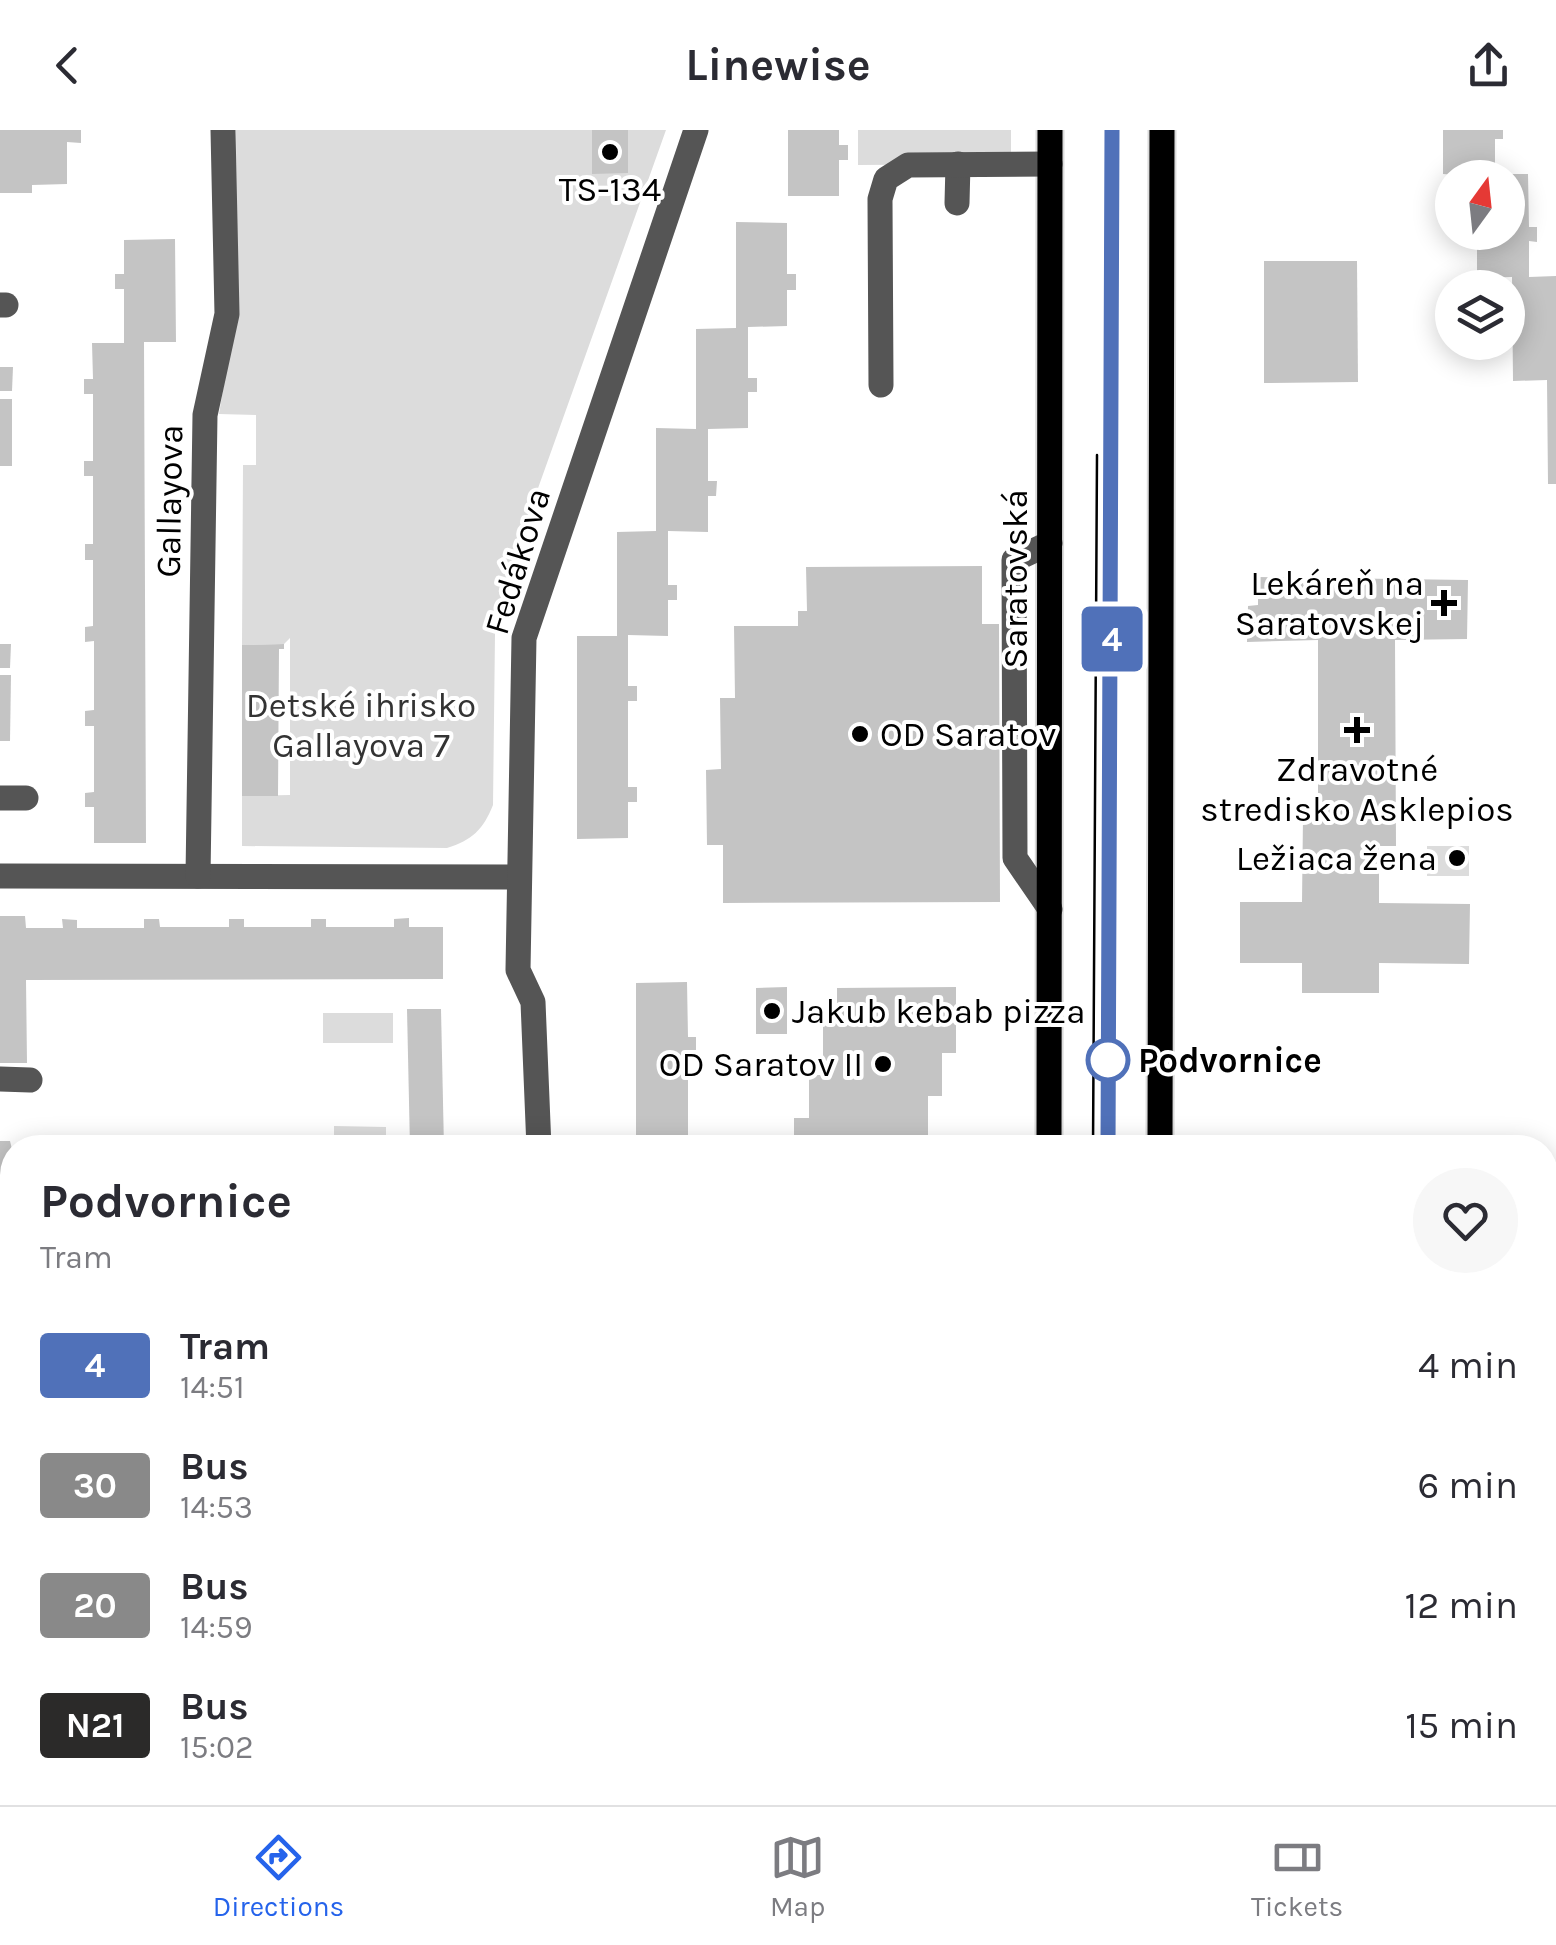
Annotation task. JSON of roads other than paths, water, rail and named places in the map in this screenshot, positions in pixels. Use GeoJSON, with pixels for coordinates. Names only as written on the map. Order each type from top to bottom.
{"type":"FeatureCollection","features":[{"type":"Feature","properties":{"kind":"main road","name":"Saratovská"},"geometry":{"type":"LineString","coordinates":[[1048,1135],[1050,130]]}},
{"type":"Feature","properties":{"kind":"main road"},"geometry":{"type":"LineString","coordinates":[[1160,1135],[1162,130]]}},
{"type":"Feature","properties":{"kind":"street","name":"Gallayova"},"geometry":{"type":"LineString","coordinates":[[198,876],[204,416],[227,314],[223,130]]}},
{"type":"Feature","properties":{"kind":"street","name":"Fedákova"},"geometry":{"type":"LineString","coordinates":[[538,1135],[533,1002],[518,970],[524,638],[696,130]]}},
{"type":"Feature","properties":{"kind":"street"},"geometry":{"type":"LineString","coordinates":[[957,203],[958,164]]}},
{"type":"Feature","properties":{"kind":"street"},"geometry":{"type":"LineString","coordinates":[[881,385],[880,199],[886,179],[908,165],[1050,164]]}},
{"type":"Feature","properties":{"kind":"street"},"geometry":{"type":"LineString","coordinates":[[1050,542],[1014,560],[1015,858],[1050,909]]}},
{"type":"Feature","properties":{"kind":"street"},"geometry":{"type":"LineString","coordinates":[[0,876],[518,876]]}},
{"type":"Feature","properties":{"kind":"street"},"geometry":{"type":"LineString","coordinates":[[0,1080],[30,1080]]}},
{"type":"Feature","properties":{"kind":"tram line"},"geometry":{"type":"LineString","coordinates":[[1109,1135],[1112,130]]}},
{"type":"Feature","properties":{"kind":"tram line","name":"4"},"geometry":{"type":"LineString","coordinates":[[1108,1135],[1112,130]]}},
{"type":"Feature","properties":{"kind":"tram line"},"geometry":{"type":"LineString","coordinates":[[1093,1135],[1097,455]]}},
{"type":"Feature","properties":{"kind":"place","name":"TS-134"},"geometry":{"type":"Point","coordinates":[610,152]}},
{"type":"Feature","properties":{"kind":"place","name":"Lekáreň na Saratovskej"},"geometry":{"type":"Point","coordinates":[1444,603]}},
{"type":"Feature","properties":{"kind":"place","name":"Zdravotné stredisko Asklepios"},"geometry":{"type":"Point","coordinates":[1357,730]}},
{"type":"Feature","properties":{"kind":"place","name":"OD Saratov"},"geometry":{"type":"Point","coordinates":[860,734]}},
{"type":"Feature","properties":{"kind":"place","name":"Ležiaca žena"},"geometry":{"type":"Point","coordinates":[1457,858]}},
{"type":"Feature","properties":{"kind":"place","name":"Jakub kebab pizza"},"geometry":{"type":"Point","coordinates":[772,1011]}},
{"type":"Feature","properties":{"kind":"place","name":"Podvornice"},"geometry":{"type":"Point","coordinates":[1108,1060]}},
{"type":"Feature","properties":{"kind":"place","name":"OD Saratov II"},"geometry":{"type":"Point","coordinates":[883,1064]}},
{"type":"Feature","properties":{"kind":"park label","name":"Detské ihrisko Gallayova 7"},"geometry":{"type":"Point","coordinates":[361,725]}}]}
